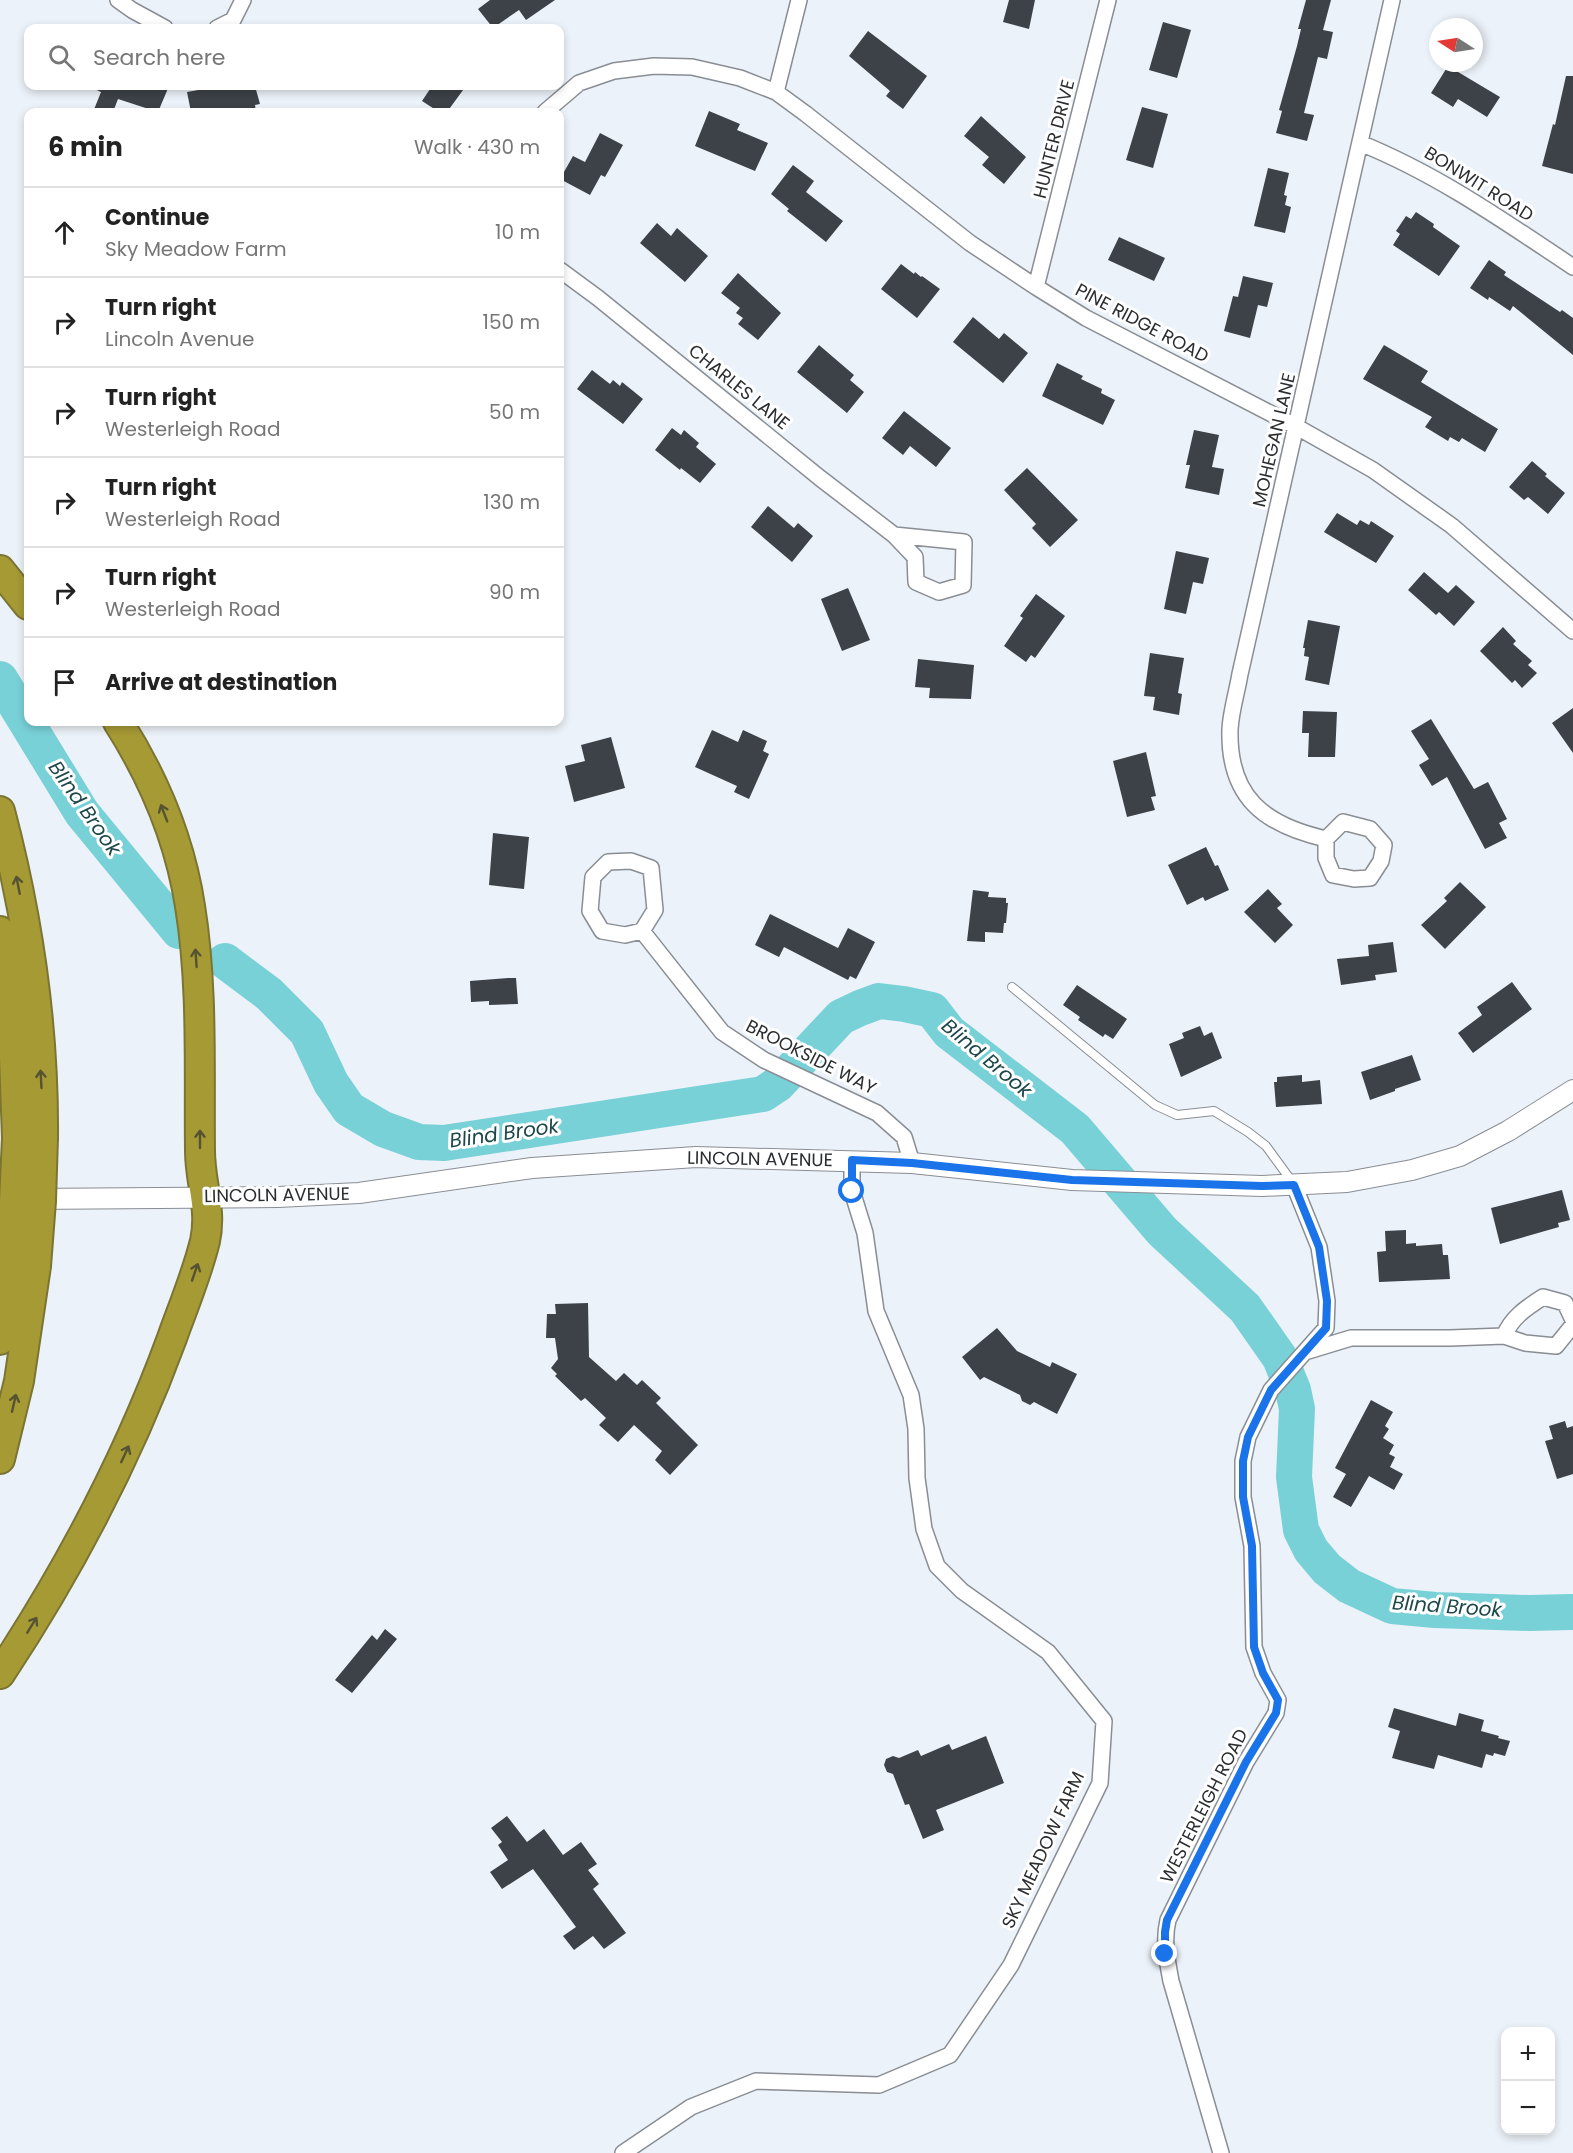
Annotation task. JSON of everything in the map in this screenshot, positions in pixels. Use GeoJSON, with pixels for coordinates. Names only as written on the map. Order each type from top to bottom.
{"type":"FeatureCollection","features":[{"type":"Feature","properties":{"kind":"highway"},"geometry":{"type":"LineString","coordinates":[[0,570],[24,600]]}},
{"type":"Feature","properties":{"kind":"highway"},"geometry":{"type":"LineString","coordinates":[[0,1674],[74,1554],[135,1433],[170,1345],[205,1243],[208,1220],[200,1156],[199,1017],[195,942],[190,906],[182,869],[155,790],[120,726]]}},
{"type":"Feature","properties":{"kind":"highway"},"geometry":{"type":"LineString","coordinates":[[0,811],[22,907],[33,981],[41,1063],[30,1138]]}},
{"type":"Feature","properties":{"kind":"highway"},"geometry":{"type":"LineString","coordinates":[[0,931],[13,1030],[41,1202],[0,1340]]}},
{"type":"Feature","properties":{"kind":"highway"},"geometry":{"type":"LineString","coordinates":[[0,1459],[22,1363],[24,1265]]}},
{"type":"Feature","properties":{"kind":"street"},"geometry":{"type":"LineString","coordinates":[[118,0],[158,24]]}},
{"type":"Feature","properties":{"kind":"street"},"geometry":{"type":"LineString","coordinates":[[225,24],[233,20],[243,0]]}},
{"type":"Feature","properties":{"kind":"street"},"geometry":{"type":"LineString","coordinates":[[776,92],[799,0]]}},
{"type":"Feature","properties":{"kind":"street","name":"HUNTER DRIVE"},"geometry":{"type":"LineString","coordinates":[[1036,286],[1108,0]]}},
{"type":"Feature","properties":{"kind":"street","name":"MOHEGAN LANE"},"geometry":{"type":"LineString","coordinates":[[1326,839],[1301,833],[1274,822],[1253,803],[1239,784],[1231,756],[1230,727],[1392,0]]}},
{"type":"Feature","properties":{"kind":"street","name":"PINE RIDGE ROAD"},"geometry":{"type":"LineString","coordinates":[[550,108],[579,83],[614,71],[654,66],[692,67],[740,78],[776,92],[970,243],[1086,318],[1297,427],[1374,470],[1452,526],[1573,631]]}},
{"type":"Feature","properties":{"kind":"street","name":"BONWIT ROAD"},"geometry":{"type":"LineString","coordinates":[[1360,143],[1397,158],[1451,187],[1573,267]]}},
{"type":"Feature","properties":{"kind":"street","name":"CHARLES LANE"},"geometry":{"type":"LineString","coordinates":[[564,273],[894,535],[915,557],[916,582],[939,592],[963,585],[964,542],[894,535]]}},
{"type":"Feature","properties":{"kind":"street"},"geometry":{"type":"LineString","coordinates":[[631,861],[651,868],[655,910],[642,931],[625,935],[602,931],[590,911],[593,877],[608,862],[631,861]]}},
{"type":"Feature","properties":{"kind":"street","name":"BROOKSIDE WAY"},"geometry":{"type":"LineString","coordinates":[[642,931],[722,1032],[764,1060],[877,1113],[904,1137],[912,1163]]}},
{"type":"Feature","properties":{"kind":"street","name":"LINCOLN AVENUE"},"geometry":{"type":"LineString","coordinates":[[0,1199],[278,1197],[360,1193],[532,1168],[696,1157],[912,1163],[1072,1180],[1262,1186],[1347,1182],[1412,1170],[1460,1156],[1508,1131],[1573,1090]]}},
{"type":"Feature","properties":{"kind":"street","name":"SKY MEADOW FARM"},"geometry":{"type":"LineString","coordinates":[[623,2153],[691,2107],[756,2081],[879,2085],[950,2055],[1011,1965],[1100,1783],[1104,1721],[1048,1652],[962,1591],[937,1566],[924,1529],[917,1479],[916,1429],[911,1395],[876,1311],[865,1233],[852,1191],[852,1160]]}},
{"type":"Feature","properties":{"kind":"street","name":"WESTERLEIGH ROAD"},"geometry":{"type":"LineString","coordinates":[[1221,2153],[1171,1981],[1165,1954],[1165,1932],[1167,1920],[1246,1762],[1276,1713],[1278,1700],[1263,1673],[1254,1647],[1252,1546],[1243,1485],[1243,1461],[1248,1437],[1271,1390],[1326,1328],[1327,1301],[1319,1247],[1294,1185]]}},
{"type":"Feature","properties":{"kind":"street"},"geometry":{"type":"LineString","coordinates":[[1305,1352],[1351,1338],[1504,1336],[1525,1343],[1556,1346],[1573,1322],[1565,1303],[1543,1297],[1509,1323],[1504,1336]]}},
{"type":"Feature","properties":{"kind":"lane"},"geometry":{"type":"LineString","coordinates":[[1012,987],[1155,1105],[1177,1115],[1214,1111],[1248,1132],[1266,1146],[1294,1185]]}},
{"type":"Feature","properties":{"kind":"building"},"geometry":{"type":"Polygon","coordinates":[[[490,0],[555,0],[526,20],[519,10],[499,24],[490,24],[478,9],[490,0]]]}},
{"type":"Feature","properties":{"kind":"building"},"geometry":{"type":"Polygon","coordinates":[[[1009,0],[1035,0],[1029,29],[1003,22],[1009,0]]]}},
{"type":"Feature","properties":{"kind":"building"},"geometry":{"type":"Polygon","coordinates":[[[1306,0],[1331,0],[1323,30],[1333,32],[1327,59],[1318,57],[1304,113],[1314,115],[1307,141],[1276,133],[1282,111],[1279,110],[1297,46],[1301,29],[1298,29],[1306,0]]]}},
{"type":"Feature","properties":{"kind":"building"},"geometry":{"type":"Polygon","coordinates":[[[1163,22],[1191,30],[1177,78],[1149,70],[1163,22]]]}},
{"type":"Feature","properties":{"kind":"building"},"geometry":{"type":"Polygon","coordinates":[[[868,31],[927,76],[903,109],[886,96],[890,91],[849,56],[868,31]]]}},
{"type":"Feature","properties":{"kind":"building"},"geometry":{"type":"Polygon","coordinates":[[[1444,72],[1458,72],[1500,97],[1487,117],[1458,99],[1453,107],[1431,93],[1444,72]]]}},
{"type":"Feature","properties":{"kind":"building"},"geometry":{"type":"Polygon","coordinates":[[[1566,76],[1573,76],[1573,174],[1542,166],[1553,124],[1555,125],[1566,76]]]}},
{"type":"Feature","properties":{"kind":"building"},"geometry":{"type":"Polygon","coordinates":[[[97,90],[167,90],[160,108],[146,108],[118,99],[115,108],[95,108],[101,92],[97,90]]]}},
{"type":"Feature","properties":{"kind":"building"},"geometry":{"type":"Polygon","coordinates":[[[256,90],[260,104],[255,105],[255,108],[190,108],[187,92],[256,90]]]}},
{"type":"Feature","properties":{"kind":"building"},"geometry":{"type":"Polygon","coordinates":[[[429,90],[463,90],[450,108],[433,108],[422,101],[429,90]]]}},
{"type":"Feature","properties":{"kind":"building"},"geometry":{"type":"Polygon","coordinates":[[[1142,107],[1168,114],[1153,168],[1126,160],[1142,107]]]}},
{"type":"Feature","properties":{"kind":"building"},"geometry":{"type":"Polygon","coordinates":[[[709,111],[740,124],[737,130],[768,143],[755,171],[695,146],[709,111]]]}},
{"type":"Feature","properties":{"kind":"building"},"geometry":{"type":"Polygon","coordinates":[[[981,116],[1026,157],[1004,184],[982,165],[989,157],[964,136],[981,116]]]}},
{"type":"Feature","properties":{"kind":"building"},"geometry":{"type":"Polygon","coordinates":[[[600,133],[623,145],[605,177],[601,175],[590,195],[564,181],[564,172],[573,156],[585,162],[600,133]]]}},
{"type":"Feature","properties":{"kind":"building"},"geometry":{"type":"Polygon","coordinates":[[[793,165],[814,181],[806,192],[843,221],[826,242],[787,211],[789,209],[771,194],[793,165]]]}},
{"type":"Feature","properties":{"kind":"building"},"geometry":{"type":"Polygon","coordinates":[[[1268,168],[1289,173],[1284,195],[1287,196],[1285,205],[1291,207],[1285,233],[1254,226],[1268,168]]]}},
{"type":"Feature","properties":{"kind":"building"},"geometry":{"type":"Polygon","coordinates":[[[1416,212],[1460,246],[1439,276],[1393,245],[1400,234],[1396,231],[1406,216],[1411,219],[1416,212]]]}},
{"type":"Feature","properties":{"kind":"building"},"geometry":{"type":"Polygon","coordinates":[[[657,223],[671,236],[677,228],[708,256],[685,282],[640,243],[657,223]]]}},
{"type":"Feature","properties":{"kind":"building"},"geometry":{"type":"Polygon","coordinates":[[[1119,237],[1165,258],[1154,281],[1108,260],[1119,237]]]}},
{"type":"Feature","properties":{"kind":"building"},"geometry":{"type":"Polygon","coordinates":[[[1489,260],[1506,272],[1504,275],[1573,318],[1573,355],[1513,306],[1510,311],[1470,288],[1489,260]]]}},
{"type":"Feature","properties":{"kind":"building"},"geometry":{"type":"Polygon","coordinates":[[[901,264],[940,289],[917,318],[881,289],[901,264]]]}},
{"type":"Feature","properties":{"kind":"building"},"geometry":{"type":"Polygon","coordinates":[[[738,273],[781,313],[758,340],[738,324],[743,318],[736,313],[740,308],[721,293],[738,273]]]}},
{"type":"Feature","properties":{"kind":"building"},"geometry":{"type":"Polygon","coordinates":[[[1243,276],[1273,283],[1267,307],[1258,305],[1250,338],[1224,331],[1233,296],[1238,297],[1243,276]]]}},
{"type":"Feature","properties":{"kind":"building"},"geometry":{"type":"Polygon","coordinates":[[[973,317],[999,339],[1004,333],[1028,353],[1003,383],[953,342],[973,317]]]}},
{"type":"Feature","properties":{"kind":"building"},"geometry":{"type":"Polygon","coordinates":[[[819,345],[854,375],[850,380],[864,392],[847,413],[797,372],[819,345]]]}},
{"type":"Feature","properties":{"kind":"building"},"geometry":{"type":"Polygon","coordinates":[[[1384,345],[1428,371],[1421,382],[1498,429],[1485,452],[1462,438],[1459,442],[1450,437],[1448,441],[1425,427],[1432,417],[1363,379],[1384,345]]]}},
{"type":"Feature","properties":{"kind":"building"},"geometry":{"type":"Polygon","coordinates":[[[1057,363],[1083,376],[1081,379],[1102,389],[1101,393],[1115,400],[1103,425],[1042,396],[1057,363]]]}},
{"type":"Feature","properties":{"kind":"building"},"geometry":{"type":"Polygon","coordinates":[[[592,370],[610,384],[613,380],[620,386],[622,382],[643,399],[623,424],[577,389],[592,370]]]}},
{"type":"Feature","properties":{"kind":"building"},"geometry":{"type":"Polygon","coordinates":[[[904,411],[951,448],[936,467],[910,446],[903,455],[882,438],[904,411]]]}},
{"type":"Feature","properties":{"kind":"building"},"geometry":{"type":"Polygon","coordinates":[[[672,428],[681,435],[684,430],[699,443],[696,447],[716,464],[700,483],[655,450],[672,428]]]}},
{"type":"Feature","properties":{"kind":"building"},"geometry":{"type":"Polygon","coordinates":[[[1194,430],[1219,435],[1212,467],[1224,469],[1219,495],[1185,488],[1190,465],[1186,465],[1194,430]]]}},
{"type":"Feature","properties":{"kind":"building"},"geometry":{"type":"Polygon","coordinates":[[[1532,461],[1565,493],[1548,514],[1528,497],[1524,500],[1509,487],[1532,461]]]}},
{"type":"Feature","properties":{"kind":"building"},"geometry":{"type":"Polygon","coordinates":[[[1027,468],[1078,520],[1050,547],[1032,528],[1036,524],[1004,490],[1027,468]]]}},
{"type":"Feature","properties":{"kind":"building"},"geometry":{"type":"Polygon","coordinates":[[[768,506],[794,528],[798,523],[813,536],[792,562],[751,527],[768,506]]]}},
{"type":"Feature","properties":{"kind":"building"},"geometry":{"type":"Polygon","coordinates":[[[1337,513],[1357,525],[1360,520],[1369,525],[1371,521],[1394,536],[1376,563],[1324,532],[1337,513]]]}},
{"type":"Feature","properties":{"kind":"building"},"geometry":{"type":"Polygon","coordinates":[[[1176,551],[1209,558],[1203,584],[1193,582],[1186,614],[1164,609],[1176,551]]]}},
{"type":"Feature","properties":{"kind":"building"},"geometry":{"type":"Polygon","coordinates":[[[1424,572],[1448,593],[1456,585],[1475,602],[1454,626],[1439,612],[1436,615],[1408,590],[1424,572]]]}},
{"type":"Feature","properties":{"kind":"building"},"geometry":{"type":"Polygon","coordinates":[[[848,588],[870,640],[842,651],[821,599],[848,588]]]}},
{"type":"Feature","properties":{"kind":"building"},"geometry":{"type":"Polygon","coordinates":[[[1036,594],[1065,616],[1035,658],[1031,655],[1026,662],[1004,646],[1023,618],[1020,616],[1036,594]]]}},
{"type":"Feature","properties":{"kind":"building"},"geometry":{"type":"Polygon","coordinates":[[[1308,620],[1340,626],[1329,685],[1305,680],[1309,657],[1304,656],[1305,648],[1303,648],[1308,620]]]}},
{"type":"Feature","properties":{"kind":"building"},"geometry":{"type":"Polygon","coordinates":[[[1503,627],[1516,641],[1513,644],[1532,661],[1528,665],[1537,673],[1522,688],[1515,680],[1512,683],[1480,651],[1503,627]]]}},
{"type":"Feature","properties":{"kind":"building"},"geometry":{"type":"Polygon","coordinates":[[[1150,653],[1184,658],[1178,693],[1182,694],[1179,715],[1153,710],[1155,697],[1144,696],[1150,653]]]}},
{"type":"Feature","properties":{"kind":"building"},"geometry":{"type":"Polygon","coordinates":[[[918,659],[974,665],[971,699],[929,698],[930,688],[915,687],[918,659]]]}},
{"type":"Feature","properties":{"kind":"building"},"geometry":{"type":"Polygon","coordinates":[[[1573,708],[1573,753],[1552,723],[1573,708]]]}},
{"type":"Feature","properties":{"kind":"building"},"geometry":{"type":"Polygon","coordinates":[[[1303,711],[1337,712],[1335,757],[1308,757],[1309,733],[1302,733],[1303,711]]]}},
{"type":"Feature","properties":{"kind":"building"},"geometry":{"type":"Polygon","coordinates":[[[1431,719],[1474,789],[1488,782],[1507,819],[1499,823],[1507,838],[1485,849],[1447,777],[1432,786],[1419,765],[1429,759],[1411,731],[1431,719]]]}},
{"type":"Feature","properties":{"kind":"building"},"geometry":{"type":"Polygon","coordinates":[[[712,730],[738,742],[743,730],[767,741],[763,751],[769,754],[749,799],[734,792],[737,786],[695,767],[712,730]]]}},
{"type":"Feature","properties":{"kind":"building"},"geometry":{"type":"Polygon","coordinates":[[[611,737],[625,788],[574,802],[565,766],[585,761],[581,745],[611,737]]]}},
{"type":"Feature","properties":{"kind":"building"},"geometry":{"type":"Polygon","coordinates":[[[1146,752],[1156,796],[1151,797],[1155,810],[1127,817],[1113,761],[1146,752]]]}},
{"type":"Feature","properties":{"kind":"building"},"geometry":{"type":"Polygon","coordinates":[[[493,833],[529,837],[524,889],[489,885],[493,833]]]}},
{"type":"Feature","properties":{"kind":"building"},"geometry":{"type":"Polygon","coordinates":[[[1206,847],[1215,866],[1218,865],[1229,890],[1205,901],[1203,897],[1187,905],[1168,865],[1206,847]]]}},
{"type":"Feature","properties":{"kind":"building"},"geometry":{"type":"Polygon","coordinates":[[[1460,882],[1486,907],[1445,949],[1421,925],[1447,901],[1444,898],[1460,882]]]}},
{"type":"Feature","properties":{"kind":"building"},"geometry":{"type":"Polygon","coordinates":[[[1268,889],[1282,904],[1277,908],[1293,925],[1275,943],[1244,912],[1268,889]]]}},
{"type":"Feature","properties":{"kind":"building"},"geometry":{"type":"Polygon","coordinates":[[[973,890],[989,892],[988,897],[1006,898],[1006,903],[1008,903],[1003,933],[985,932],[985,942],[967,941],[973,890]]]}},
{"type":"Feature","properties":{"kind":"building"},"geometry":{"type":"Polygon","coordinates":[[[770,914],[838,948],[848,928],[875,942],[856,979],[850,976],[848,980],[784,947],[779,957],[755,945],[770,914]]]}},
{"type":"Feature","properties":{"kind":"building"},"geometry":{"type":"Polygon","coordinates":[[[1393,942],[1397,972],[1375,975],[1376,980],[1341,985],[1337,959],[1369,956],[1368,945],[1393,942]]]}},
{"type":"Feature","properties":{"kind":"building"},"geometry":{"type":"Polygon","coordinates":[[[516,978],[518,1004],[489,1005],[489,1001],[471,1002],[470,981],[516,978]]]}},
{"type":"Feature","properties":{"kind":"building"},"geometry":{"type":"Polygon","coordinates":[[[1512,982],[1532,1009],[1473,1053],[1458,1033],[1482,1015],[1477,1007],[1512,982]]]}},
{"type":"Feature","properties":{"kind":"building"},"geometry":{"type":"Polygon","coordinates":[[[1077,985],[1127,1019],[1113,1039],[1105,1034],[1103,1037],[1078,1020],[1080,1017],[1063,1005],[1077,985]]]}},
{"type":"Feature","properties":{"kind":"building"},"geometry":{"type":"Polygon","coordinates":[[[1200,1026],[1204,1036],[1212,1032],[1222,1058],[1181,1077],[1169,1044],[1184,1038],[1182,1033],[1200,1026]]]}},
{"type":"Feature","properties":{"kind":"building"},"geometry":{"type":"Polygon","coordinates":[[[1412,1055],[1421,1080],[1370,1100],[1361,1072],[1412,1055]]]}},
{"type":"Feature","properties":{"kind":"building"},"geometry":{"type":"Polygon","coordinates":[[[1302,1075],[1302,1082],[1320,1080],[1322,1104],[1276,1107],[1274,1082],[1277,1082],[1277,1077],[1302,1075]]]}},
{"type":"Feature","properties":{"kind":"building"},"geometry":{"type":"Polygon","coordinates":[[[1562,1190],[1570,1220],[1558,1223],[1559,1227],[1500,1244],[1491,1208],[1562,1190]]]}},
{"type":"Feature","properties":{"kind":"building"},"geometry":{"type":"Polygon","coordinates":[[[1406,1230],[1406,1244],[1416,1243],[1416,1246],[1442,1244],[1443,1255],[1448,1255],[1450,1279],[1379,1282],[1377,1252],[1386,1251],[1385,1231],[1406,1230]]]}},
{"type":"Feature","properties":{"kind":"building"},"geometry":{"type":"Polygon","coordinates":[[[588,1303],[589,1357],[616,1381],[624,1373],[637,1385],[642,1380],[661,1398],[656,1403],[698,1445],[670,1475],[655,1460],[662,1451],[634,1425],[618,1442],[599,1425],[606,1418],[585,1398],[581,1401],[555,1376],[557,1374],[551,1368],[558,1359],[555,1338],[546,1338],[547,1314],[556,1314],[555,1304],[588,1303]]]}},
{"type":"Feature","properties":{"kind":"building"},"geometry":{"type":"Polygon","coordinates":[[[997,1328],[1017,1351],[1050,1367],[1052,1362],[1077,1374],[1057,1414],[1034,1402],[1030,1405],[1022,1401],[1020,1395],[984,1377],[980,1380],[962,1357],[997,1328]]]}},
{"type":"Feature","properties":{"kind":"building"},"geometry":{"type":"Polygon","coordinates":[[[1371,1400],[1393,1412],[1385,1426],[1389,1429],[1383,1438],[1394,1445],[1389,1454],[1395,1457],[1390,1467],[1403,1474],[1394,1490],[1369,1476],[1351,1507],[1333,1497],[1346,1474],[1335,1468],[1371,1400]]]}},
{"type":"Feature","properties":{"kind":"building"},"geometry":{"type":"Polygon","coordinates":[[[1565,1421],[1567,1428],[1573,1426],[1573,1474],[1557,1479],[1545,1441],[1553,1439],[1549,1426],[1565,1421]]]}},
{"type":"Feature","properties":{"kind":"building"},"geometry":{"type":"Polygon","coordinates":[[[385,1629],[397,1639],[352,1693],[335,1680],[372,1635],[377,1640],[385,1629]]]}},
{"type":"Feature","properties":{"kind":"building"},"geometry":{"type":"Polygon","coordinates":[[[1394,1708],[1456,1726],[1459,1713],[1484,1720],[1481,1731],[1510,1741],[1505,1756],[1494,1753],[1493,1756],[1486,1754],[1482,1768],[1438,1755],[1434,1769],[1392,1758],[1400,1731],[1388,1727],[1394,1708]]]}},
{"type":"Feature","properties":{"kind":"building"},"geometry":{"type":"Polygon","coordinates":[[[986,1736],[1004,1783],[936,1810],[944,1830],[923,1839],[909,1804],[905,1805],[893,1774],[887,1772],[884,1765],[886,1759],[893,1756],[899,1758],[918,1750],[921,1756],[949,1744],[952,1750],[986,1736]]]}},
{"type":"Feature","properties":{"kind":"building"},"geometry":{"type":"Polygon","coordinates":[[[507,1816],[527,1842],[544,1829],[563,1855],[581,1842],[597,1864],[588,1870],[599,1884],[593,1889],[626,1933],[604,1949],[593,1936],[574,1950],[563,1936],[576,1927],[533,1869],[502,1889],[490,1872],[508,1860],[498,1845],[502,1842],[491,1828],[507,1816]]]}},
{"type":"Feature","properties":{"kind":"waterway","name":"Blind Brook"},"geometry":{"type":"LineString","coordinates":[[0,679],[24,718]]}},
{"type":"Feature","properties":{"kind":"waterway","name":"Blind Brook"},"geometry":{"type":"LineString","coordinates":[[29,726],[82,813],[179,931]]}},
{"type":"Feature","properties":{"kind":"waterway","name":"Blind Brook"},"geometry":{"type":"LineString","coordinates":[[225,961],[269,994],[307,1032],[331,1083],[349,1109],[383,1129],[419,1142],[444,1143],[763,1094],[778,1084],[841,1017],[879,1001],[932,1010],[949,1032],[1075,1129],[1162,1231],[1245,1308],[1280,1358],[1293,1390],[1297,1409],[1294,1477],[1301,1530],[1311,1550],[1327,1569],[1349,1586],[1392,1606],[1435,1610],[1573,1612]]}},
{"type":"Feature","properties":{"kind":"route"},"geometry":{"type":"LineString","coordinates":[[852,1191],[852,1160],[912,1163],[1072,1180],[1294,1185],[1319,1247],[1327,1301],[1326,1328],[1271,1390],[1248,1437],[1243,1461],[1243,1497],[1252,1546],[1254,1647],[1263,1673],[1278,1700],[1276,1713],[1246,1762],[1167,1920],[1165,1954]]}}]}
